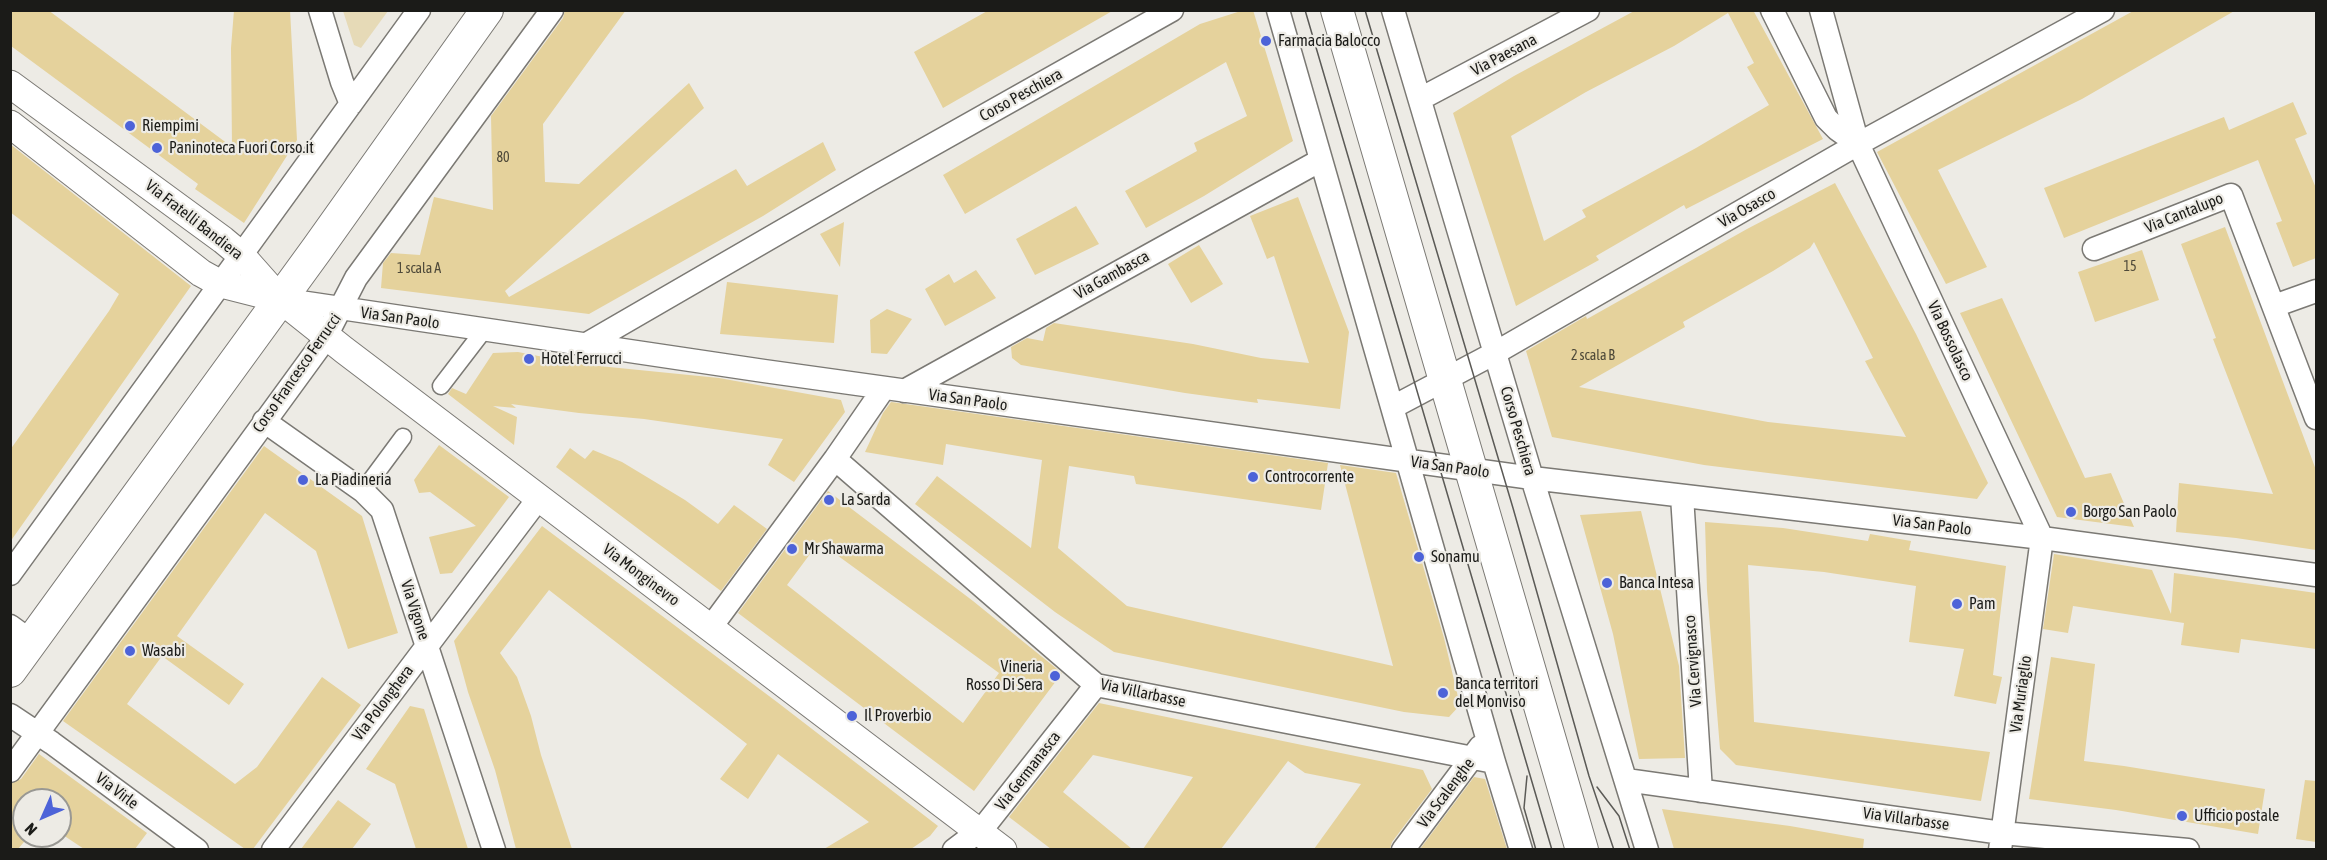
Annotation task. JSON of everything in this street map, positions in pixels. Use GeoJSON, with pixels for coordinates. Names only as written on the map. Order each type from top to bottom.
{"type":"FeatureCollection","features":[{"type":"Feature","properties":{"kind":"main road"},"geometry":{"type":"LineString","coordinates":[[10,671],[21,634],[280,299],[487,10]]}},
{"type":"Feature","properties":{"kind":"main road"},"geometry":{"type":"LineString","coordinates":[[1337,10],[1582,849]]}},
{"type":"Feature","properties":{"kind":"street"},"geometry":{"type":"LineString","coordinates":[[320,10],[351,104]]}},
{"type":"Feature","properties":{"kind":"street"},"geometry":{"type":"LineString","coordinates":[[10,574],[419,10]]}},
{"type":"Feature","properties":{"kind":"street","name":"Corso Francesco Ferrucci"},"geometry":{"type":"LineString","coordinates":[[10,771],[327,336],[356,278],[552,10]]}},
{"type":"Feature","properties":{"kind":"street","name":"Corso Peschiera"},"geometry":{"type":"LineString","coordinates":[[585,345],[870,180],[1172,10]]}},
{"type":"Feature","properties":{"kind":"street"},"geometry":{"type":"LineString","coordinates":[[1278,10],[1409,461]]}},
{"type":"Feature","properties":{"kind":"street","name":"Corso Peschiera"},"geometry":{"type":"LineString","coordinates":[[1394,10],[1532,478],[1647,849]]}},
{"type":"Feature","properties":{"kind":"street","name":"Via Paesana"},"geometry":{"type":"LineString","coordinates":[[1420,99],[1588,10]]}},
{"type":"Feature","properties":{"kind":"street","name":"Via Bossolasco"},"geometry":{"type":"LineString","coordinates":[[1772,10],[1826,118],[1858,144]]}},
{"type":"Feature","properties":{"kind":"street","name":"Via Bossolasco"},"geometry":{"type":"LineString","coordinates":[[1783,10],[1786,38]]}},
{"type":"Feature","properties":{"kind":"street","name":"Via Bossolasco"},"geometry":{"type":"LineString","coordinates":[[1821,10],[1858,144],[2042,538]]}},
{"type":"Feature","properties":{"kind":"street","name":"Via Osasco"},"geometry":{"type":"LineString","coordinates":[[1393,407],[1495,352],[1858,144],[2103,10]]}},
{"type":"Feature","properties":{"kind":"street","name":"Via Fratelli Bandiera"},"geometry":{"type":"LineString","coordinates":[[10,84],[223,240],[241,255],[280,299]]}},
{"type":"Feature","properties":{"kind":"street","name":"Via Fratelli Bandiera"},"geometry":{"type":"LineString","coordinates":[[10,124],[201,273],[221,284],[280,299]]}},
{"type":"Feature","properties":{"kind":"street","name":"Via Gambasca"},"geometry":{"type":"LineString","coordinates":[[711,627],[835,459],[894,390],[1321,160]]}},
{"type":"Feature","properties":{"kind":"street","name":"Via Cantalupo"},"geometry":{"type":"LineString","coordinates":[[2094,249],[2230,195],[2316,418]]}},
{"type":"Feature","properties":{"kind":"street"},"geometry":{"type":"LineString","coordinates":[[2274,306],[2316,291]]}},
{"type":"Feature","properties":{"kind":"street","name":"Via San Paolo"},"geometry":{"type":"LineString","coordinates":[[280,299],[341,310],[894,390],[1470,470],[2042,538],[2316,575]]}},
{"type":"Feature","properties":{"kind":"street","name":"Via Monginevro"},"geometry":{"type":"LineString","coordinates":[[280,299],[538,499],[1003,849]]}},
{"type":"Feature","properties":{"kind":"street"},"geometry":{"type":"LineString","coordinates":[[441,386],[484,330]]}},
{"type":"Feature","properties":{"kind":"street","name":"Via Vigone"},"geometry":{"type":"LineString","coordinates":[[264,421],[363,491],[382,510],[494,849]]}},
{"type":"Feature","properties":{"kind":"street"},"geometry":{"type":"LineString","coordinates":[[363,491],[403,437]]}},
{"type":"Feature","properties":{"kind":"street","name":"Via Villarbasse"},"geometry":{"type":"LineString","coordinates":[[835,459],[1096,685],[1484,760]]}},
{"type":"Feature","properties":{"kind":"street","name":"Via Scalenghe"},"geometry":{"type":"LineString","coordinates":[[1403,849],[1484,760],[1487,735],[1409,461]]}},
{"type":"Feature","properties":{"kind":"street","name":"Via Cervignasco"},"geometry":{"type":"LineString","coordinates":[[1682,496],[1701,791]]}},
{"type":"Feature","properties":{"kind":"street","name":"Via Polonghera"},"geometry":{"type":"LineString","coordinates":[[273,849],[538,499]]}},
{"type":"Feature","properties":{"kind":"street","name":"Via Muriaglio"},"geometry":{"type":"LineString","coordinates":[[2001,841],[2042,538]]}},
{"type":"Feature","properties":{"kind":"street","name":"Via Germanasca"},"geometry":{"type":"LineString","coordinates":[[954,849],[979,832],[1096,685]]}},
{"type":"Feature","properties":{"kind":"street"},"geometry":{"type":"LineString","coordinates":[[10,715],[37,733]]}},
{"type":"Feature","properties":{"kind":"street","name":"Via Virle"},"geometry":{"type":"LineString","coordinates":[[37,733],[197,849]]}},
{"type":"Feature","properties":{"kind":"street"},"geometry":{"type":"LineString","coordinates":[[1484,760],[1521,849]]}},
{"type":"Feature","properties":{"kind":"street","name":"Via Villarbasse"},"geometry":{"type":"LineString","coordinates":[[1626,780],[2001,841],[2188,849]]}},
{"type":"Feature","properties":{"kind":"shaded area"},"geometry":{"type":"Polygon","coordinates":[[[343,10],[388,11],[361,48],[354,45],[343,10]]]}},
{"type":"Feature","properties":{"kind":"building"},"geometry":{"type":"Polygon","coordinates":[[[12,10],[48,10],[232,147],[231,48],[234,10],[290,10],[297,140],[244,223],[195,189],[198,184],[11,46],[12,10]]]}},
{"type":"Feature","properties":{"kind":"building"},"geometry":{"type":"Polygon","coordinates":[[[565,10],[626,10],[543,124],[545,182],[579,184],[689,83],[704,108],[505,291],[509,297],[736,169],[747,186],[823,142],[836,170],[763,216],[589,314],[381,288],[383,263],[391,253],[420,255],[434,197],[493,210],[491,116],[563,18],[565,10]]]}},
{"type":"Feature","properties":{"kind":"building"},"geometry":{"type":"Polygon","coordinates":[[[989,10],[1114,10],[943,108],[914,52],[989,10]]]}},
{"type":"Feature","properties":{"kind":"building"},"geometry":{"type":"Polygon","coordinates":[[[1244,10],[1253,10],[1293,141],[1204,196],[1146,228],[1125,191],[1197,151],[1194,143],[1247,116],[1226,62],[965,214],[943,175],[1200,24],[1244,10]]]}},
{"type":"Feature","properties":{"kind":"building"},"geometry":{"type":"Polygon","coordinates":[[[1636,10],[1753,10],[1823,139],[1686,209],[1684,205],[1596,256],[1599,260],[1516,306],[1453,113],[1514,76],[1636,10]],[[1728,13],[1674,46],[1586,92],[1511,136],[1544,241],[1586,217],[1582,210],[1769,105],[1747,67],[1754,63],[1728,13]]]}},
{"type":"Feature","properties":{"kind":"building"},"geometry":{"type":"Polygon","coordinates":[[[2135,10],[2236,10],[2082,99],[1938,170],[1987,267],[1946,284],[1877,152],[2135,10]]]}},
{"type":"Feature","properties":{"kind":"building"},"geometry":{"type":"Polygon","coordinates":[[[2293,102],[2307,134],[2295,139],[2316,188],[2316,258],[2293,267],[2276,223],[2282,221],[2258,160],[2064,238],[2044,188],[2224,117],[2229,130],[2293,102]]]}},
{"type":"Feature","properties":{"kind":"building"},"geometry":{"type":"Polygon","coordinates":[[[10,144],[191,286],[10,542],[10,450],[119,294],[10,212],[10,144]]]}},
{"type":"Feature","properties":{"kind":"building"},"geometry":{"type":"Polygon","coordinates":[[[1835,183],[1916,334],[1988,483],[1977,499],[1704,465],[1552,437],[1526,351],[1835,183]],[[1814,242],[1810,248],[1773,271],[1683,322],[1685,327],[1579,387],[1768,422],[1906,437],[1865,361],[1873,358],[1814,242]]]}},
{"type":"Feature","properties":{"kind":"building"},"geometry":{"type":"Polygon","coordinates":[[[1298,197],[1349,332],[1340,409],[1257,399],[1258,403],[1185,393],[1021,365],[1012,358],[1011,347],[1027,338],[1043,341],[1046,328],[1054,323],[1193,344],[1261,358],[1309,363],[1274,256],[1267,259],[1250,216],[1298,197]]]}},
{"type":"Feature","properties":{"kind":"building"},"geometry":{"type":"Polygon","coordinates":[[[1076,206],[1099,244],[1035,275],[1016,239],[1076,206]]]}},
{"type":"Feature","properties":{"kind":"building"},"geometry":{"type":"Polygon","coordinates":[[[844,222],[840,267],[820,234],[844,222]]]}},
{"type":"Feature","properties":{"kind":"building"},"geometry":{"type":"Polygon","coordinates":[[[2225,227],[2316,470],[2316,550],[2176,532],[2179,483],[2273,494],[2213,339],[2216,338],[2181,244],[2225,227]]]}},
{"type":"Feature","properties":{"kind":"building"},"geometry":{"type":"Polygon","coordinates":[[[1199,245],[1223,284],[1191,303],[1168,264],[1199,245]]]}},
{"type":"Feature","properties":{"kind":"building"},"geometry":{"type":"Polygon","coordinates":[[[2142,250],[2159,300],[2095,322],[2078,272],[2142,250]]]}},
{"type":"Feature","properties":{"kind":"building"},"geometry":{"type":"Polygon","coordinates":[[[976,270],[996,298],[945,326],[925,289],[949,274],[954,283],[976,270]]]}},
{"type":"Feature","properties":{"kind":"building"},"geometry":{"type":"Polygon","coordinates":[[[727,282],[838,295],[834,343],[720,334],[727,282]]]}},
{"type":"Feature","properties":{"kind":"building"},"geometry":{"type":"Polygon","coordinates":[[[2002,298],[2085,478],[2111,473],[2134,527],[2057,517],[1960,313],[2002,298]]]}},
{"type":"Feature","properties":{"kind":"building"},"geometry":{"type":"Polygon","coordinates":[[[887,309],[912,319],[887,354],[871,353],[870,320],[887,309]]]}},
{"type":"Feature","properties":{"kind":"building"},"geometry":{"type":"Polygon","coordinates":[[[518,352],[579,364],[719,378],[841,400],[845,412],[794,482],[768,465],[783,439],[644,419],[511,404],[516,408],[493,406],[517,417],[514,445],[448,394],[452,388],[466,394],[493,353],[518,352]]]}},
{"type":"Feature","properties":{"kind":"building"},"geometry":{"type":"Polygon","coordinates":[[[891,402],[1328,463],[1321,510],[1136,484],[1134,476],[1069,466],[1058,548],[1127,606],[1393,666],[1340,465],[1396,473],[1444,638],[1460,705],[1449,717],[1404,712],[1114,652],[1055,612],[915,504],[937,476],[1031,548],[1042,460],[946,444],[943,465],[865,452],[883,413],[891,402]]]}},
{"type":"Feature","properties":{"kind":"building"},"geometry":{"type":"Polygon","coordinates":[[[439,445],[509,497],[452,573],[440,574],[429,537],[476,526],[430,492],[419,493],[414,480],[439,445]]]}},
{"type":"Feature","properties":{"kind":"building"},"geometry":{"type":"Polygon","coordinates":[[[264,446],[362,516],[398,633],[348,649],[316,551],[265,513],[177,636],[244,684],[229,705],[162,656],[127,704],[235,784],[257,767],[322,677],[361,705],[253,849],[245,849],[63,721],[264,446]]]}},
{"type":"Feature","properties":{"kind":"building"},"geometry":{"type":"Polygon","coordinates":[[[570,448],[585,459],[593,450],[622,462],[685,500],[718,524],[734,505],[767,529],[721,591],[556,467],[570,448]]]}},
{"type":"Feature","properties":{"kind":"building"},"geometry":{"type":"Polygon","coordinates":[[[828,491],[973,601],[1062,673],[974,791],[738,613],[828,491]],[[819,542],[787,585],[963,723],[999,673],[819,542]]]}},
{"type":"Feature","properties":{"kind":"building"},"geometry":{"type":"Polygon","coordinates":[[[1641,511],[1679,666],[1685,758],[1639,759],[1613,634],[1580,515],[1641,511]]]}},
{"type":"Feature","properties":{"kind":"building"},"geometry":{"type":"Polygon","coordinates":[[[1705,522],[1783,528],[1868,541],[1870,534],[1911,541],[1909,550],[2006,566],[1993,675],[2002,677],[1996,704],[1954,696],[1964,649],[1909,642],[1916,586],[1824,572],[1748,565],[1754,722],[1990,752],[1981,801],[1736,765],[1720,749],[1707,590],[1705,522]]]}},
{"type":"Feature","properties":{"kind":"building"},"geometry":{"type":"Polygon","coordinates":[[[542,526],[938,826],[930,836],[911,849],[824,849],[869,822],[778,754],[748,799],[720,779],[747,744],[549,590],[500,653],[517,677],[572,849],[516,849],[495,770],[468,692],[454,641],[542,526]]]}},
{"type":"Feature","properties":{"kind":"building"},"geometry":{"type":"Polygon","coordinates":[[[2054,554],[2152,570],[2171,614],[2174,573],[2316,593],[2316,649],[2241,639],[2239,653],[2181,645],[2184,623],[2073,606],[2068,633],[2043,629],[2054,554]]]}},
{"type":"Feature","properties":{"kind":"building"},"geometry":{"type":"Polygon","coordinates":[[[2051,657],[2095,664],[2084,761],[2265,789],[2258,834],[2116,810],[2029,799],[2051,657]]]}},
{"type":"Feature","properties":{"kind":"building"},"geometry":{"type":"Polygon","coordinates":[[[1099,703],[1423,770],[1432,789],[1392,842],[1390,849],[1314,849],[1361,784],[1305,773],[1288,761],[1221,849],[1143,849],[1193,777],[1093,755],[1063,792],[1132,849],[1051,849],[1009,817],[1099,703]]]}},
{"type":"Feature","properties":{"kind":"building"},"geometry":{"type":"Polygon","coordinates":[[[410,706],[424,709],[468,849],[416,849],[395,784],[366,769],[410,706]]]}},
{"type":"Feature","properties":{"kind":"building"},"geometry":{"type":"Polygon","coordinates":[[[39,754],[147,833],[135,849],[84,849],[72,841],[72,788],[12,788],[12,848],[19,848],[10,849],[10,784],[21,779],[39,754]]]}},
{"type":"Feature","properties":{"kind":"building"},"geometry":{"type":"Polygon","coordinates":[[[1474,777],[1485,779],[1507,849],[1420,849],[1474,777]]]}},
{"type":"Feature","properties":{"kind":"building"},"geometry":{"type":"Polygon","coordinates":[[[2305,780],[2316,781],[2316,842],[2296,839],[2305,780]]]}},
{"type":"Feature","properties":{"kind":"building"},"geometry":{"type":"Polygon","coordinates":[[[338,800],[371,824],[352,849],[301,849],[338,800]]]}},
{"type":"Feature","properties":{"kind":"building"},"geometry":{"type":"Polygon","coordinates":[[[1662,809],[1790,826],[1864,839],[1863,849],[1674,849],[1662,809]]]}},
{"type":"Feature","properties":{"kind":"tram line"},"geometry":{"type":"LineString","coordinates":[[1305,10],[1552,850]]}},
{"type":"Feature","properties":{"kind":"tram line"},"geometry":{"type":"LineString","coordinates":[[1365,10],[1513,508],[1589,776],[1614,850]]}},
{"type":"Feature","properties":{"kind":"tram line"},"geometry":{"type":"LineString","coordinates":[[1527,776],[1524,808],[1536,850]]}},
{"type":"Feature","properties":{"kind":"tram line"},"geometry":{"type":"LineString","coordinates":[[1597,787],[1619,816],[1630,850]]}},
{"type":"Feature","properties":{"kind":"place","name":"Farmacia Balocco"},"geometry":{"type":"Point","coordinates":[1266,41]}},
{"type":"Feature","properties":{"kind":"place","name":"Riempimi"},"geometry":{"type":"Point","coordinates":[130,126]}},
{"type":"Feature","properties":{"kind":"place","name":"Paninoteca Fuori Corso.it"},"geometry":{"type":"Point","coordinates":[157,148]}},
{"type":"Feature","properties":{"kind":"place","name":"Hotel Ferrucci"},"geometry":{"type":"Point","coordinates":[529,359]}},
{"type":"Feature","properties":{"kind":"place","name":"Controcorrente"},"geometry":{"type":"Point","coordinates":[1253,477]}},
{"type":"Feature","properties":{"kind":"place","name":"La Piadineria"},"geometry":{"type":"Point","coordinates":[303,480]}},
{"type":"Feature","properties":{"kind":"place","name":"La Sarda"},"geometry":{"type":"Point","coordinates":[829,500]}},
{"type":"Feature","properties":{"kind":"place","name":"Borgo San Paolo"},"geometry":{"type":"Point","coordinates":[2071,512]}},
{"type":"Feature","properties":{"kind":"place","name":"Mr Shawarma"},"geometry":{"type":"Point","coordinates":[792,549]}},
{"type":"Feature","properties":{"kind":"place","name":"Sonamu"},"geometry":{"type":"Point","coordinates":[1419,557]}},
{"type":"Feature","properties":{"kind":"place","name":"Banca Intesa"},"geometry":{"type":"Point","coordinates":[1607,583]}},
{"type":"Feature","properties":{"kind":"place","name":"Pam"},"geometry":{"type":"Point","coordinates":[1957,604]}},
{"type":"Feature","properties":{"kind":"place","name":"Wasabi"},"geometry":{"type":"Point","coordinates":[130,651]}},
{"type":"Feature","properties":{"kind":"place","name":"Vineria Rosso Di Sera"},"geometry":{"type":"Point","coordinates":[1055,676]}},
{"type":"Feature","properties":{"kind":"place","name":"Banca territori del Monviso"},"geometry":{"type":"Point","coordinates":[1443,693]}},
{"type":"Feature","properties":{"kind":"place","name":"Il Proverbio"},"geometry":{"type":"Point","coordinates":[852,716]}},
{"type":"Feature","properties":{"kind":"place","name":"Ufficio postale"},"geometry":{"type":"Point","coordinates":[2182,816]}}]}
